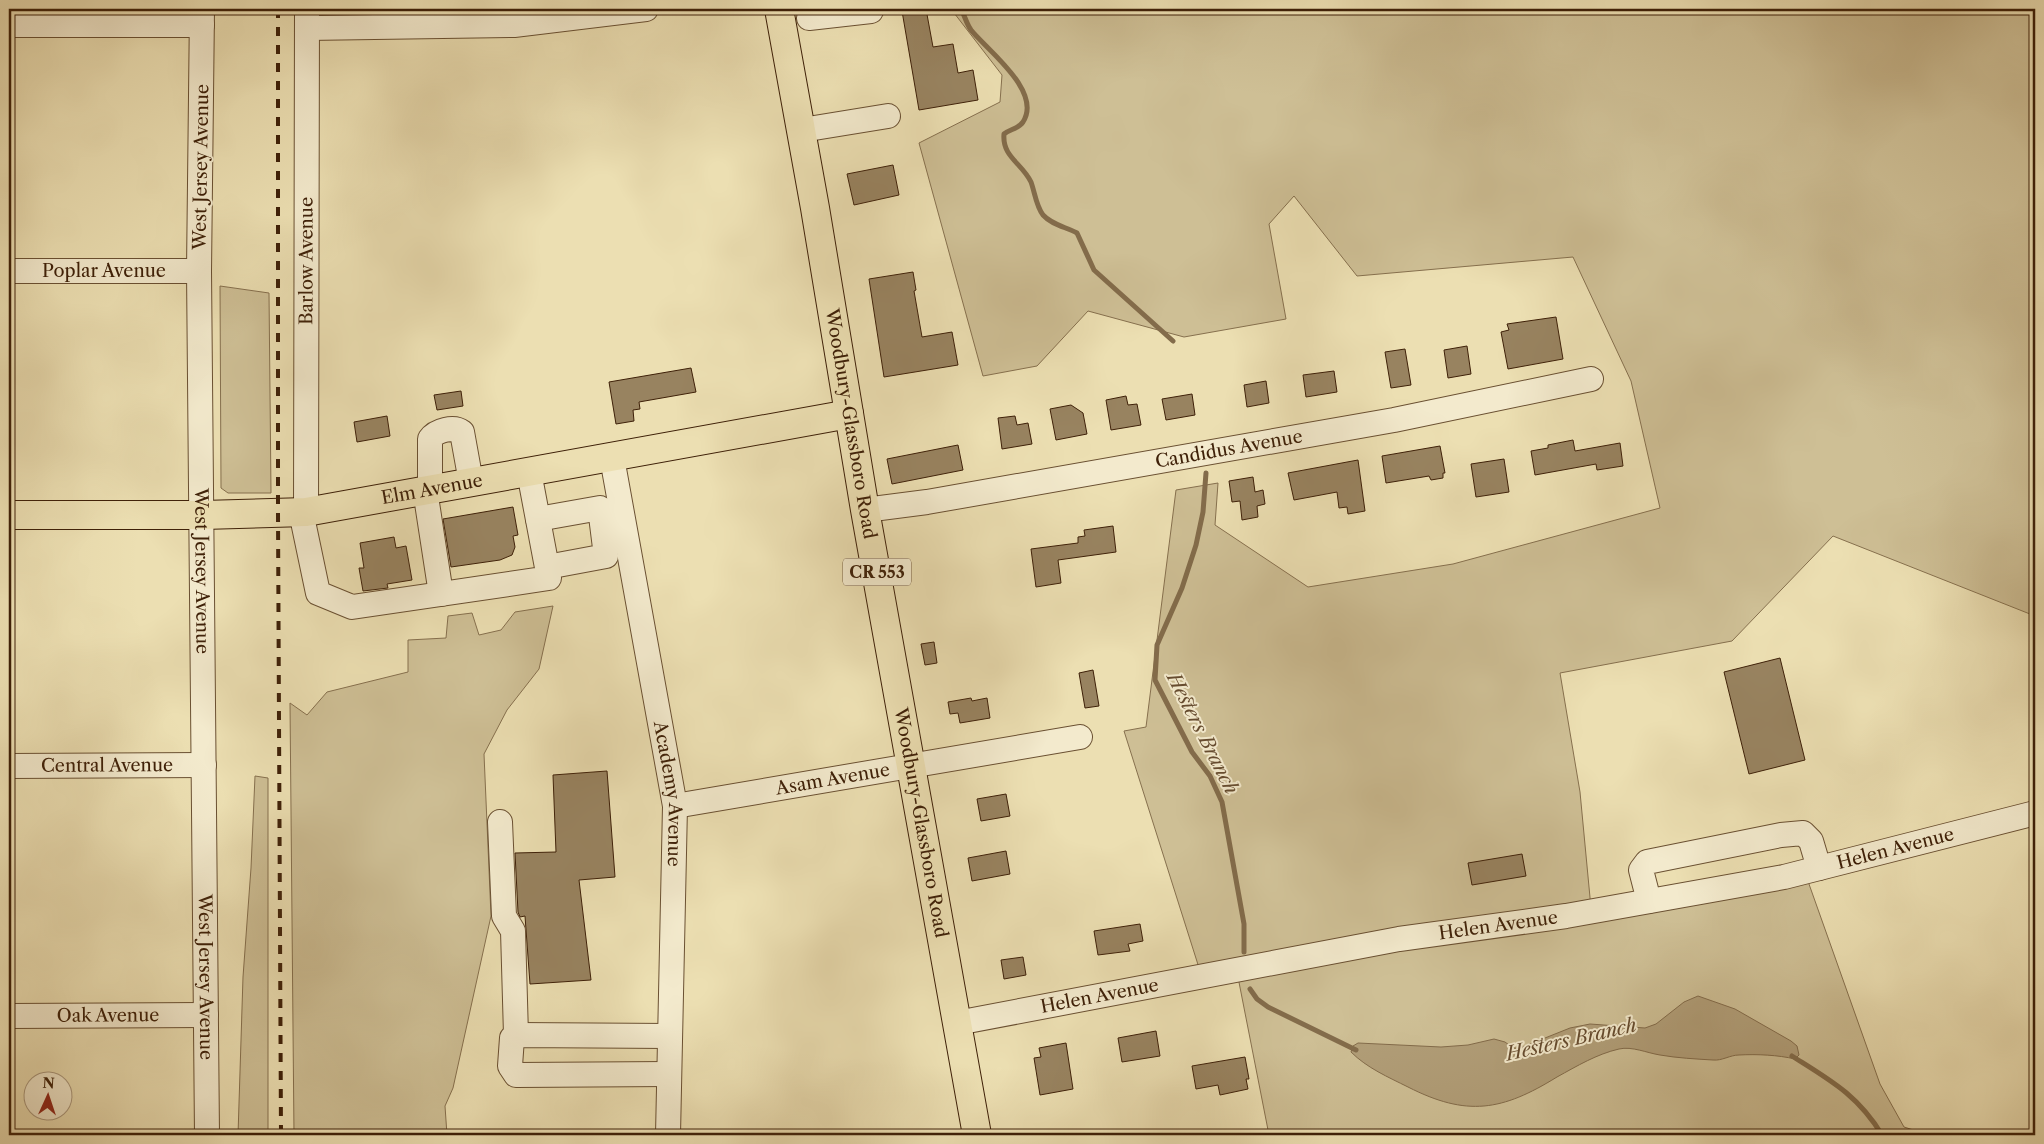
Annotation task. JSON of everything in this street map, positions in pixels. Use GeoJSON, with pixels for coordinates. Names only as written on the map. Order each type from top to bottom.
{"type":"FeatureCollection","features":[{"type":"Feature","properties":{"kind":"main road","name":"Woodbury-Glassboro Road"},"geometry":{"type":"LineString","coordinates":[[779,9],[802,130],[865,510],[977,1135]]}},
{"type":"Feature","properties":{"kind":"main road","name":"Elm Avenue"},"geometry":{"type":"LineString","coordinates":[[9,515],[203,515],[303,512],[849,414]]}},
{"type":"Feature","properties":{"kind":"street"},"geometry":{"type":"LineString","coordinates":[[307,18],[514,25],[540,15],[646,9]]}},
{"type":"Feature","properties":{"kind":"street"},"geometry":{"type":"LineString","coordinates":[[809,18],[871,11]]}},
{"type":"Feature","properties":{"kind":"street"},"geometry":{"type":"LineString","coordinates":[[9,25],[202,17]]}},
{"type":"Feature","properties":{"kind":"street","name":"West Jersey Avenue"},"geometry":{"type":"LineString","coordinates":[[202,17],[200,271],[206,1135]]}},
{"type":"Feature","properties":{"kind":"street","name":"Barlow Avenue"},"geometry":{"type":"LineString","coordinates":[[307,18],[303,512],[318,593],[352,607],[441,594]]}},
{"type":"Feature","properties":{"kind":"street"},"geometry":{"type":"LineString","coordinates":[[802,130],[888,116]]}},
{"type":"Feature","properties":{"kind":"street","name":"Poplar Avenue"},"geometry":{"type":"LineString","coordinates":[[9,271],[200,271]]}},
{"type":"Feature","properties":{"kind":"street","name":"Candidus Avenue"},"geometry":{"type":"LineString","coordinates":[[865,510],[927,502],[1394,420],[1590,379]]}},
{"type":"Feature","properties":{"kind":"street"},"geometry":{"type":"LineString","coordinates":[[471,482],[464,435],[459,429],[435,434],[430,439],[428,490],[441,594],[549,578],[529,472]]}},
{"type":"Feature","properties":{"kind":"street","name":"Academy Avenue"},"geometry":{"type":"LineString","coordinates":[[612,458],[674,806],[668,1135]]}},
{"type":"Feature","properties":{"kind":"street"},"geometry":{"type":"LineString","coordinates":[[538,519],[600,508],[606,556],[547,567]]}},
{"type":"Feature","properties":{"kind":"street","name":"Asam Avenue"},"geometry":{"type":"LineString","coordinates":[[674,806],[1080,737]]}},
{"type":"Feature","properties":{"kind":"street","name":"Central Avenue"},"geometry":{"type":"LineString","coordinates":[[9,766],[204,765]]}},
{"type":"Feature","properties":{"kind":"street","name":"Helen Avenue"},"geometry":{"type":"LineString","coordinates":[[957,1023],[1398,939],[1566,916],[1819,868],[2035,813]]}},
{"type":"Feature","properties":{"kind":"street"},"geometry":{"type":"LineString","coordinates":[[500,822],[504,916],[513,932],[516,1034],[512,1038],[510,1066],[516,1075],[669,1074]]}},
{"type":"Feature","properties":{"kind":"street"},"geometry":{"type":"LineString","coordinates":[[1648,901],[1641,870],[1647,862],[1781,835],[1803,833],[1811,841],[1819,868]]}},
{"type":"Feature","properties":{"kind":"street","name":"Oak Avenue"},"geometry":{"type":"LineString","coordinates":[[9,1016],[206,1015]]}},
{"type":"Feature","properties":{"kind":"street"},"geometry":{"type":"LineString","coordinates":[[516,1034],[670,1036]]}},
{"type":"Feature","properties":{"kind":"shaded area"},"geometry":{"type":"Polygon","coordinates":[[[951,9],[2035,9],[2035,616],[1833,536],[1732,641],[1560,673],[1580,792],[1591,908],[1804,870],[1880,1084],[1904,1127],[1929,1135],[1269,1135],[1236,967],[1200,971],[1124,731],[1146,727],[1176,490],[1218,483],[1215,525],[1308,587],[1453,564],[1660,508],[1631,381],[1573,257],[1357,276],[1294,196],[1269,224],[1286,319],[1184,337],[1088,311],[1037,366],[983,376],[919,143],[1000,102],[1002,75],[951,9]]]}},
{"type":"Feature","properties":{"kind":"shaded area"},"geometry":{"type":"Polygon","coordinates":[[[220,286],[269,293],[271,493],[228,493],[221,488],[220,286]]]}},
{"type":"Feature","properties":{"kind":"shaded area"},"geometry":{"type":"Polygon","coordinates":[[[553,606],[539,669],[507,710],[484,754],[491,916],[453,1088],[445,1106],[447,1135],[294,1135],[290,703],[307,715],[327,692],[408,672],[408,640],[446,638],[448,616],[472,613],[479,635],[501,630],[515,612],[553,606]]]}},
{"type":"Feature","properties":{"kind":"shaded area"},"geometry":{"type":"Polygon","coordinates":[[[255,776],[268,778],[268,1135],[238,1135],[243,977],[255,776]]]}},
{"type":"Feature","properties":{"kind":"water"},"geometry":{"type":"Polygon","coordinates":[[[1698,996],[1735,1009],[1791,1041],[1797,1046],[1799,1055],[1795,1059],[1775,1056],[1736,1055],[1713,1060],[1666,1056],[1624,1048],[1587,1061],[1519,1097],[1484,1106],[1467,1106],[1429,1097],[1385,1076],[1351,1052],[1353,1046],[1358,1043],[1441,1047],[1468,1045],[1494,1039],[1505,1042],[1513,1048],[1520,1048],[1570,1028],[1590,1024],[1645,1028],[1656,1024],[1684,1002],[1698,996]]]}},
{"type":"Feature","properties":{"kind":"building"},"geometry":{"type":"Polygon","coordinates":[[[926,9],[933,47],[953,44],[958,73],[973,70],[978,100],[919,110],[902,11],[926,9]]]}},
{"type":"Feature","properties":{"kind":"building"},"geometry":{"type":"Polygon","coordinates":[[[893,165],[899,195],[854,205],[847,174],[893,165]]]}},
{"type":"Feature","properties":{"kind":"building"},"geometry":{"type":"Polygon","coordinates":[[[913,272],[916,290],[914,291],[922,337],[952,332],[958,365],[884,377],[869,279],[913,272]]]}},
{"type":"Feature","properties":{"kind":"building"},"geometry":{"type":"Polygon","coordinates":[[[1556,317],[1563,359],[1508,369],[1501,332],[1509,330],[1507,324],[1556,317]]]}},
{"type":"Feature","properties":{"kind":"building"},"geometry":{"type":"Polygon","coordinates":[[[1467,346],[1471,374],[1448,378],[1444,350],[1467,346]]]}},
{"type":"Feature","properties":{"kind":"building"},"geometry":{"type":"Polygon","coordinates":[[[1405,349],[1411,385],[1391,388],[1385,352],[1405,349]]]}},
{"type":"Feature","properties":{"kind":"building"},"geometry":{"type":"Polygon","coordinates":[[[691,368],[696,392],[639,402],[640,409],[633,410],[634,421],[616,424],[609,382],[691,368]]]}},
{"type":"Feature","properties":{"kind":"building"},"geometry":{"type":"Polygon","coordinates":[[[1334,371],[1337,392],[1306,397],[1303,375],[1334,371]]]}},
{"type":"Feature","properties":{"kind":"building"},"geometry":{"type":"Polygon","coordinates":[[[1266,381],[1269,403],[1247,407],[1244,385],[1266,381]]]}},
{"type":"Feature","properties":{"kind":"building"},"geometry":{"type":"Polygon","coordinates":[[[461,391],[463,406],[437,410],[434,395],[461,391]]]}},
{"type":"Feature","properties":{"kind":"building"},"geometry":{"type":"Polygon","coordinates":[[[1192,394],[1195,415],[1166,420],[1162,399],[1192,394]]]}},
{"type":"Feature","properties":{"kind":"building"},"geometry":{"type":"Polygon","coordinates":[[[1126,396],[1128,405],[1137,404],[1141,425],[1111,430],[1106,400],[1126,396]]]}},
{"type":"Feature","properties":{"kind":"building"},"geometry":{"type":"Polygon","coordinates":[[[1071,405],[1083,413],[1087,434],[1056,440],[1050,409],[1071,405]]]}},
{"type":"Feature","properties":{"kind":"building"},"geometry":{"type":"Polygon","coordinates":[[[387,416],[390,436],[357,442],[354,422],[387,416]]]}},
{"type":"Feature","properties":{"kind":"building"},"geometry":{"type":"Polygon","coordinates":[[[1015,416],[1017,425],[1028,423],[1032,444],[1002,449],[998,418],[1015,416]]]}},
{"type":"Feature","properties":{"kind":"building"},"geometry":{"type":"Polygon","coordinates":[[[1573,440],[1575,451],[1620,443],[1623,466],[1597,470],[1596,464],[1535,475],[1531,451],[1573,440]]]}},
{"type":"Feature","properties":{"kind":"building"},"geometry":{"type":"Polygon","coordinates":[[[958,445],[963,470],[892,484],[887,459],[958,445]]]}},
{"type":"Feature","properties":{"kind":"building"},"geometry":{"type":"Polygon","coordinates":[[[1440,446],[1445,473],[1443,473],[1443,478],[1431,480],[1429,476],[1386,483],[1382,456],[1440,446]]]}},
{"type":"Feature","properties":{"kind":"building"},"geometry":{"type":"Polygon","coordinates":[[[1504,459],[1509,492],[1476,497],[1471,464],[1504,459]]]}},
{"type":"Feature","properties":{"kind":"building"},"geometry":{"type":"Polygon","coordinates":[[[1358,460],[1365,511],[1348,514],[1347,507],[1339,508],[1337,492],[1294,500],[1288,473],[1358,460]]]}},
{"type":"Feature","properties":{"kind":"building"},"geometry":{"type":"Polygon","coordinates":[[[1253,477],[1255,492],[1263,490],[1265,504],[1257,506],[1258,517],[1242,520],[1240,501],[1232,502],[1229,481],[1253,477]]]}},
{"type":"Feature","properties":{"kind":"building"},"geometry":{"type":"Polygon","coordinates":[[[513,507],[518,535],[513,536],[515,547],[512,555],[500,560],[451,567],[443,519],[513,507]]]}},
{"type":"Feature","properties":{"kind":"building"},"geometry":{"type":"Polygon","coordinates":[[[1113,526],[1116,552],[1058,560],[1061,583],[1036,587],[1031,549],[1078,543],[1078,537],[1085,536],[1084,530],[1113,526]]]}},
{"type":"Feature","properties":{"kind":"building"},"geometry":{"type":"Polygon","coordinates":[[[394,537],[396,548],[406,546],[412,580],[387,584],[388,588],[363,591],[359,568],[364,568],[360,543],[394,537]]]}},
{"type":"Feature","properties":{"kind":"building"},"geometry":{"type":"Polygon","coordinates":[[[934,642],[937,663],[925,665],[921,644],[934,642]]]}},
{"type":"Feature","properties":{"kind":"building"},"geometry":{"type":"Polygon","coordinates":[[[1780,658],[1805,760],[1749,774],[1724,672],[1780,658]]]}},
{"type":"Feature","properties":{"kind":"building"},"geometry":{"type":"Polygon","coordinates":[[[1093,670],[1099,706],[1085,708],[1079,673],[1093,670]]]}},
{"type":"Feature","properties":{"kind":"building"},"geometry":{"type":"Polygon","coordinates":[[[971,698],[972,701],[987,698],[990,718],[960,723],[958,713],[950,714],[948,702],[971,698]]]}},
{"type":"Feature","properties":{"kind":"building"},"geometry":{"type":"Polygon","coordinates":[[[607,771],[615,877],[579,880],[591,980],[530,984],[525,916],[520,917],[518,912],[515,853],[556,852],[553,775],[607,771]]]}},
{"type":"Feature","properties":{"kind":"building"},"geometry":{"type":"Polygon","coordinates":[[[1006,794],[1010,816],[981,821],[977,799],[1006,794]]]}},
{"type":"Feature","properties":{"kind":"building"},"geometry":{"type":"Polygon","coordinates":[[[1006,851],[1010,874],[972,881],[968,858],[1006,851]]]}},
{"type":"Feature","properties":{"kind":"building"},"geometry":{"type":"Polygon","coordinates":[[[1522,854],[1526,876],[1472,885],[1468,863],[1522,854]]]}},
{"type":"Feature","properties":{"kind":"building"},"geometry":{"type":"Polygon","coordinates":[[[1140,924],[1143,941],[1128,944],[1130,951],[1098,955],[1094,931],[1140,924]]]}},
{"type":"Feature","properties":{"kind":"building"},"geometry":{"type":"Polygon","coordinates":[[[1023,957],[1026,975],[1004,979],[1001,960],[1023,957]]]}},
{"type":"Feature","properties":{"kind":"building"},"geometry":{"type":"Polygon","coordinates":[[[1156,1031],[1160,1056],[1122,1062],[1118,1038],[1156,1031]]]}},
{"type":"Feature","properties":{"kind":"building"},"geometry":{"type":"Polygon","coordinates":[[[1066,1043],[1073,1089],[1040,1095],[1034,1058],[1041,1057],[1039,1048],[1066,1043]]]}},
{"type":"Feature","properties":{"kind":"building"},"geometry":{"type":"Polygon","coordinates":[[[1245,1057],[1249,1079],[1246,1079],[1248,1089],[1220,1095],[1218,1085],[1196,1089],[1192,1066],[1245,1057]]]}},
{"type":"Feature","properties":{"kind":"waterway","name":"Hesters Branch"},"geometry":{"type":"LineString","coordinates":[[961,9],[971,30],[1010,72],[1019,84],[1025,97],[1027,110],[1023,122],[1004,134],[1004,142],[1009,154],[1031,182],[1037,204],[1043,215],[1059,226],[1077,233],[1094,270],[1173,341]]}},
{"type":"Feature","properties":{"kind":"waterway","name":"Hesters Branch"},"geometry":{"type":"LineString","coordinates":[[1206,473],[1203,512],[1196,545],[1182,588],[1157,645],[1155,680],[1192,752],[1210,776],[1222,802],[1244,924],[1244,952]]}},
{"type":"Feature","properties":{"kind":"waterway","name":"Hesters Branch"},"geometry":{"type":"LineString","coordinates":[[1250,989],[1257,999],[1268,1007],[1356,1050]]}},
{"type":"Feature","properties":{"kind":"waterway","name":"Hesters Branch"},"geometry":{"type":"LineString","coordinates":[[1792,1056],[1831,1081],[1853,1099],[1873,1121],[1882,1135]]}},
{"type":"Feature","properties":{"kind":"railway"},"geometry":{"type":"LineString","coordinates":[[278,9],[281,1135]]}}]}
